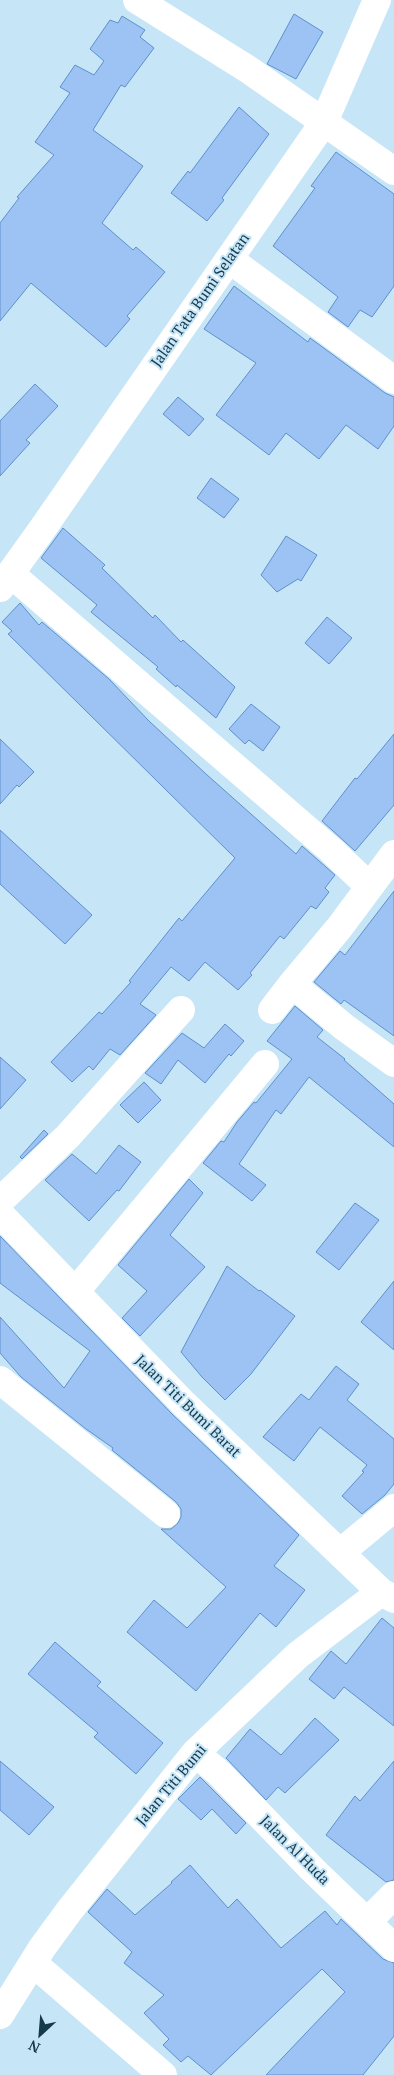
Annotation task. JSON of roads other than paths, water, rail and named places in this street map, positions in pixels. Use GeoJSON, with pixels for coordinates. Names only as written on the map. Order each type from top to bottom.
{"type":"FeatureCollection","features":[{"type":"Feature","properties":{"kind":"street"},"geometry":{"type":"LineString","coordinates":[[138,0],[249,70],[394,171]]}},
{"type":"Feature","properties":{"kind":"street","name":"Jalan Tata Bumi Selatan"},"geometry":{"type":"LineString","coordinates":[[5,581],[324,122],[377,0]]}},
{"type":"Feature","properties":{"kind":"street"},"geometry":{"type":"LineString","coordinates":[[228,259],[394,380]]}},
{"type":"Feature","properties":{"kind":"street"},"geometry":{"type":"LineString","coordinates":[[5,581],[331,850],[369,886]]}},
{"type":"Feature","properties":{"kind":"street"},"geometry":{"type":"LineString","coordinates":[[272,1010],[339,928],[394,854]]}},
{"type":"Feature","properties":{"kind":"street"},"geometry":{"type":"LineString","coordinates":[[292,984],[344,1027],[394,1063]]}},
{"type":"Feature","properties":{"kind":"street"},"geometry":{"type":"LineString","coordinates":[[0,1201],[68,1136],[180,1010]]}},
{"type":"Feature","properties":{"kind":"street"},"geometry":{"type":"LineString","coordinates":[[75,1292],[265,1064]]}},
{"type":"Feature","properties":{"kind":"street","name":"Jalan Titi Bumi Barat"},"geometry":{"type":"LineString","coordinates":[[0,1214],[184,1404],[388,1596]]}},
{"type":"Feature","properties":{"kind":"street"},"geometry":{"type":"LineString","coordinates":[[0,1380],[166,1514]]}},
{"type":"Feature","properties":{"kind":"street"},"geometry":{"type":"LineString","coordinates":[[341,1552],[394,1508]]}},
{"type":"Feature","properties":{"kind":"street","name":"Jalan Titi Bumi"},"geometry":{"type":"LineString","coordinates":[[0,2015],[69,1911],[195,1753],[298,1656],[388,1596]]}},
{"type":"Feature","properties":{"kind":"street","name":"Jalan Al Huda"},"geometry":{"type":"LineString","coordinates":[[195,1753],[218,1772],[313,1870],[394,1948]]}},
{"type":"Feature","properties":{"kind":"street"},"geometry":{"type":"LineString","coordinates":[[368,1921],[394,1895]]}},
{"type":"Feature","properties":{"kind":"street"},"geometry":{"type":"LineString","coordinates":[[33,1963],[163,2075]]}}]}
